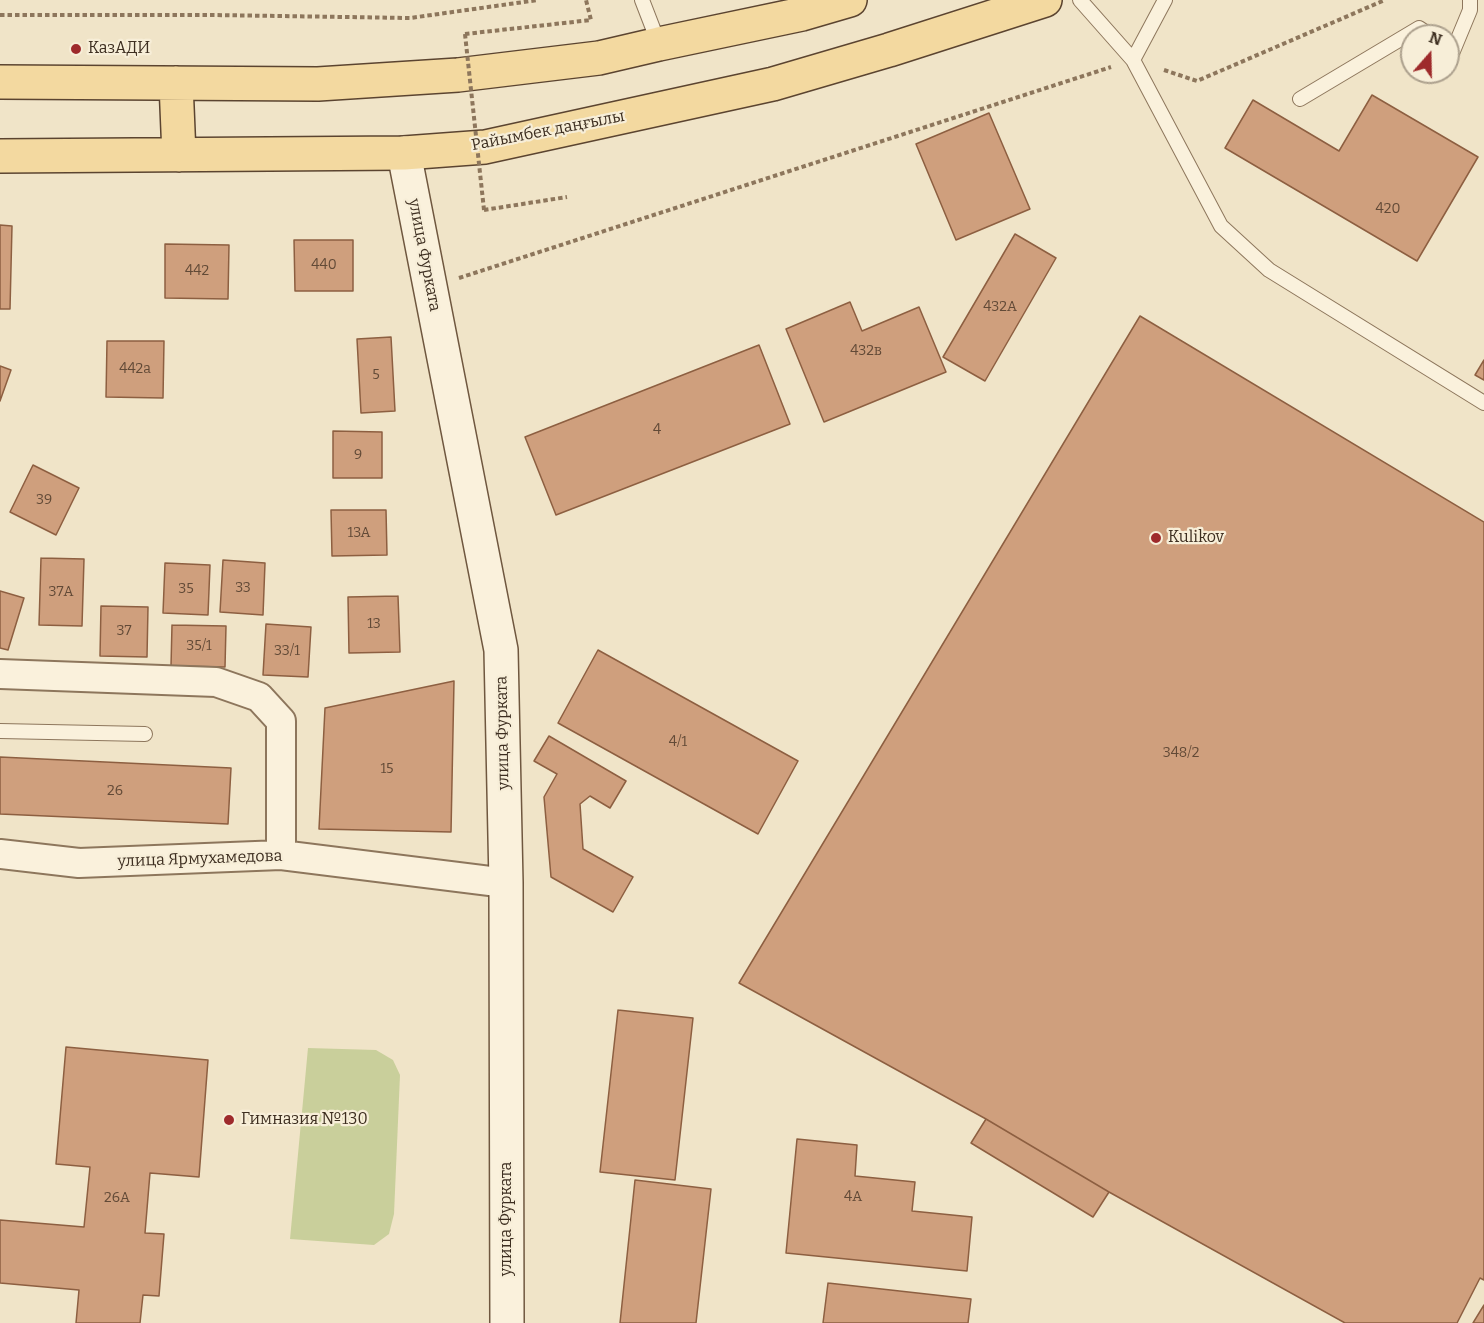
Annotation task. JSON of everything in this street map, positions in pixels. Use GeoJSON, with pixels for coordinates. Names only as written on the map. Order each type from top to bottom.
{"type":"FeatureCollection","features":[{"type":"Feature","properties":{"kind":"main road"},"geometry":{"type":"LineString","coordinates":[[0,82],[318,84],[458,75],[598,58],[802,14],[850,0]]}},
{"type":"Feature","properties":{"kind":"main road","name":"Райымбек даңғылы"},"geometry":{"type":"LineString","coordinates":[[0,156],[404,153],[485,147],[773,84],[1045,0]]}},
{"type":"Feature","properties":{"kind":"main road"},"geometry":{"type":"LineString","coordinates":[[176,83],[178,155]]}},
{"type":"Feature","properties":{"kind":"street","name":"улица Фурката"},"geometry":{"type":"LineString","coordinates":[[404,153],[501,650],[506,883],[507,1323]]}},
{"type":"Feature","properties":{"kind":"street"},"geometry":{"type":"LineString","coordinates":[[0,674],[216,681],[259,697],[281,721],[281,855]]}},
{"type":"Feature","properties":{"kind":"street","name":"улица Ярмухамедова"},"geometry":{"type":"LineString","coordinates":[[0,854],[79,863],[281,855],[506,883]]}},
{"type":"Feature","properties":{"kind":"lane"},"geometry":{"type":"LineString","coordinates":[[642,0],[659,44]]}},
{"type":"Feature","properties":{"kind":"lane"},"geometry":{"type":"LineString","coordinates":[[1080,0],[1133,60],[1221,226],[1269,270],[1484,403]]}},
{"type":"Feature","properties":{"kind":"lane"},"geometry":{"type":"LineString","coordinates":[[1133,60],[1165,0]]}},
{"type":"Feature","properties":{"kind":"lane"},"geometry":{"type":"LineString","coordinates":[[1460,34],[1470,10],[1470,0]]}},
{"type":"Feature","properties":{"kind":"lane"},"geometry":{"type":"LineString","coordinates":[[1300,99],[1400,39]]}},
{"type":"Feature","properties":{"kind":"lane"},"geometry":{"type":"LineString","coordinates":[[0,731],[145,734]]}},
{"type":"Feature","properties":{"kind":"path"},"geometry":{"type":"LineString","coordinates":[[0,15],[410,18],[538,0]]}},
{"type":"Feature","properties":{"kind":"path"},"geometry":{"type":"LineString","coordinates":[[567,197],[484,210],[465,34],[591,20],[586,0]]}},
{"type":"Feature","properties":{"kind":"path"},"geometry":{"type":"LineString","coordinates":[[430,287],[1133,60],[1197,81],[1385,0]]}},
{"type":"Feature","properties":{"kind":"green space"},"geometry":{"type":"Polygon","coordinates":[[[308,1048],[376,1050],[393,1060],[400,1075],[394,1214],[389,1234],[374,1245],[290,1239],[308,1048]]]}},
{"type":"Feature","properties":{"kind":"building"},"geometry":{"type":"Polygon","coordinates":[[[1372,95],[1478,157],[1417,261],[1225,148],[1253,100],[1339,151],[1372,95]]]}},
{"type":"Feature","properties":{"kind":"building"},"geometry":{"type":"Polygon","coordinates":[[[989,113],[1030,209],[956,240],[916,144],[989,113]]]}},
{"type":"Feature","properties":{"kind":"building"},"geometry":{"type":"Polygon","coordinates":[[[0,225],[12,226],[10,309],[0,309],[0,225]]]}},
{"type":"Feature","properties":{"kind":"building"},"geometry":{"type":"Polygon","coordinates":[[[1015,234],[1056,258],[985,381],[943,357],[1015,234]]]}},
{"type":"Feature","properties":{"kind":"building"},"geometry":{"type":"Polygon","coordinates":[[[294,240],[353,240],[353,291],[295,291],[294,240]]]}},
{"type":"Feature","properties":{"kind":"building"},"geometry":{"type":"Polygon","coordinates":[[[165,244],[229,245],[228,299],[165,298],[165,244]]]}},
{"type":"Feature","properties":{"kind":"building"},"geometry":{"type":"Polygon","coordinates":[[[850,302],[862,331],[919,307],[946,372],[824,422],[786,329],[850,302]]]}},
{"type":"Feature","properties":{"kind":"building"},"geometry":{"type":"Polygon","coordinates":[[[1140,316],[1484,522],[1484,1280],[1480,1278],[1457,1323],[1345,1323],[1109,1192],[986,1119],[739,983],[1140,316]]]}},
{"type":"Feature","properties":{"kind":"building"},"geometry":{"type":"Polygon","coordinates":[[[391,337],[395,411],[361,413],[357,339],[391,337]]]}},
{"type":"Feature","properties":{"kind":"building"},"geometry":{"type":"Polygon","coordinates":[[[107,341],[164,341],[163,398],[106,397],[107,341]]]}},
{"type":"Feature","properties":{"kind":"building"},"geometry":{"type":"Polygon","coordinates":[[[759,345],[790,424],[556,515],[525,437],[759,345]]]}},
{"type":"Feature","properties":{"kind":"building"},"geometry":{"type":"Polygon","coordinates":[[[1484,360],[1484,380],[1475,375],[1484,360]]]}},
{"type":"Feature","properties":{"kind":"building"},"geometry":{"type":"Polygon","coordinates":[[[0,366],[11,370],[0,401],[0,366]]]}},
{"type":"Feature","properties":{"kind":"building"},"geometry":{"type":"Polygon","coordinates":[[[333,431],[382,432],[382,478],[333,478],[333,431]]]}},
{"type":"Feature","properties":{"kind":"building"},"geometry":{"type":"Polygon","coordinates":[[[33,465],[79,488],[56,535],[10,512],[33,465]]]}},
{"type":"Feature","properties":{"kind":"building"},"geometry":{"type":"Polygon","coordinates":[[[331,510],[386,510],[387,555],[332,556],[331,510]]]}},
{"type":"Feature","properties":{"kind":"building"},"geometry":{"type":"Polygon","coordinates":[[[41,558],[84,559],[82,626],[39,625],[41,558]]]}},
{"type":"Feature","properties":{"kind":"building"},"geometry":{"type":"Polygon","coordinates":[[[223,560],[265,563],[263,615],[220,612],[223,560]]]}},
{"type":"Feature","properties":{"kind":"building"},"geometry":{"type":"Polygon","coordinates":[[[165,563],[210,565],[208,615],[163,613],[165,563]]]}},
{"type":"Feature","properties":{"kind":"building"},"geometry":{"type":"Polygon","coordinates":[[[0,591],[24,598],[8,650],[0,648],[0,591]]]}},
{"type":"Feature","properties":{"kind":"building"},"geometry":{"type":"Polygon","coordinates":[[[398,596],[400,652],[349,653],[348,597],[398,596]]]}},
{"type":"Feature","properties":{"kind":"building"},"geometry":{"type":"Polygon","coordinates":[[[101,606],[148,607],[147,657],[100,656],[101,606]]]}},
{"type":"Feature","properties":{"kind":"building"},"geometry":{"type":"Polygon","coordinates":[[[266,624],[311,627],[308,677],[263,675],[266,624]]]}},
{"type":"Feature","properties":{"kind":"building"},"geometry":{"type":"Polygon","coordinates":[[[172,625],[226,626],[225,667],[171,666],[172,625]]]}},
{"type":"Feature","properties":{"kind":"building"},"geometry":{"type":"Polygon","coordinates":[[[598,650],[798,761],[758,834],[558,723],[598,650]]]}},
{"type":"Feature","properties":{"kind":"building"},"geometry":{"type":"Polygon","coordinates":[[[454,681],[451,832],[319,829],[325,708],[454,681]]]}},
{"type":"Feature","properties":{"kind":"building"},"geometry":{"type":"Polygon","coordinates":[[[549,736],[626,781],[610,808],[590,796],[580,804],[583,849],[633,877],[613,912],[551,877],[544,797],[557,774],[534,761],[549,736]]]}},
{"type":"Feature","properties":{"kind":"building"},"geometry":{"type":"Polygon","coordinates":[[[0,757],[231,768],[228,824],[0,814],[0,757]]]}},
{"type":"Feature","properties":{"kind":"building"},"geometry":{"type":"Polygon","coordinates":[[[618,1010],[693,1018],[675,1180],[600,1172],[618,1010]]]}},
{"type":"Feature","properties":{"kind":"building"},"geometry":{"type":"Polygon","coordinates":[[[66,1047],[208,1060],[199,1177],[150,1173],[145,1233],[164,1234],[159,1296],[143,1295],[140,1323],[76,1323],[79,1290],[0,1283],[0,1220],[84,1227],[90,1167],[56,1164],[66,1047]]]}},
{"type":"Feature","properties":{"kind":"building"},"geometry":{"type":"Polygon","coordinates":[[[986,1119],[1109,1192],[1093,1217],[971,1143],[986,1119]]]}},
{"type":"Feature","properties":{"kind":"building"},"geometry":{"type":"Polygon","coordinates":[[[797,1139],[857,1145],[855,1176],[915,1182],[912,1211],[972,1217],[967,1271],[786,1253],[797,1139]]]}},
{"type":"Feature","properties":{"kind":"building"},"geometry":{"type":"Polygon","coordinates":[[[635,1180],[711,1189],[696,1323],[620,1323],[635,1180]]]}},
{"type":"Feature","properties":{"kind":"building"},"geometry":{"type":"Polygon","coordinates":[[[828,1283],[971,1299],[968,1323],[823,1323],[828,1283]]]}},
{"type":"Feature","properties":{"kind":"building"},"geometry":{"type":"Polygon","coordinates":[[[1484,1305],[1484,1323],[1473,1323],[1484,1305]]]}},
{"type":"Feature","properties":{"kind":"place","name":"КазАДИ"},"geometry":{"type":"Point","coordinates":[76,49]}},
{"type":"Feature","properties":{"kind":"place","name":"Kulikov"},"geometry":{"type":"Point","coordinates":[1156,538]}},
{"type":"Feature","properties":{"kind":"place","name":"Гимназия №130"},"geometry":{"type":"Point","coordinates":[229,1120]}}]}
